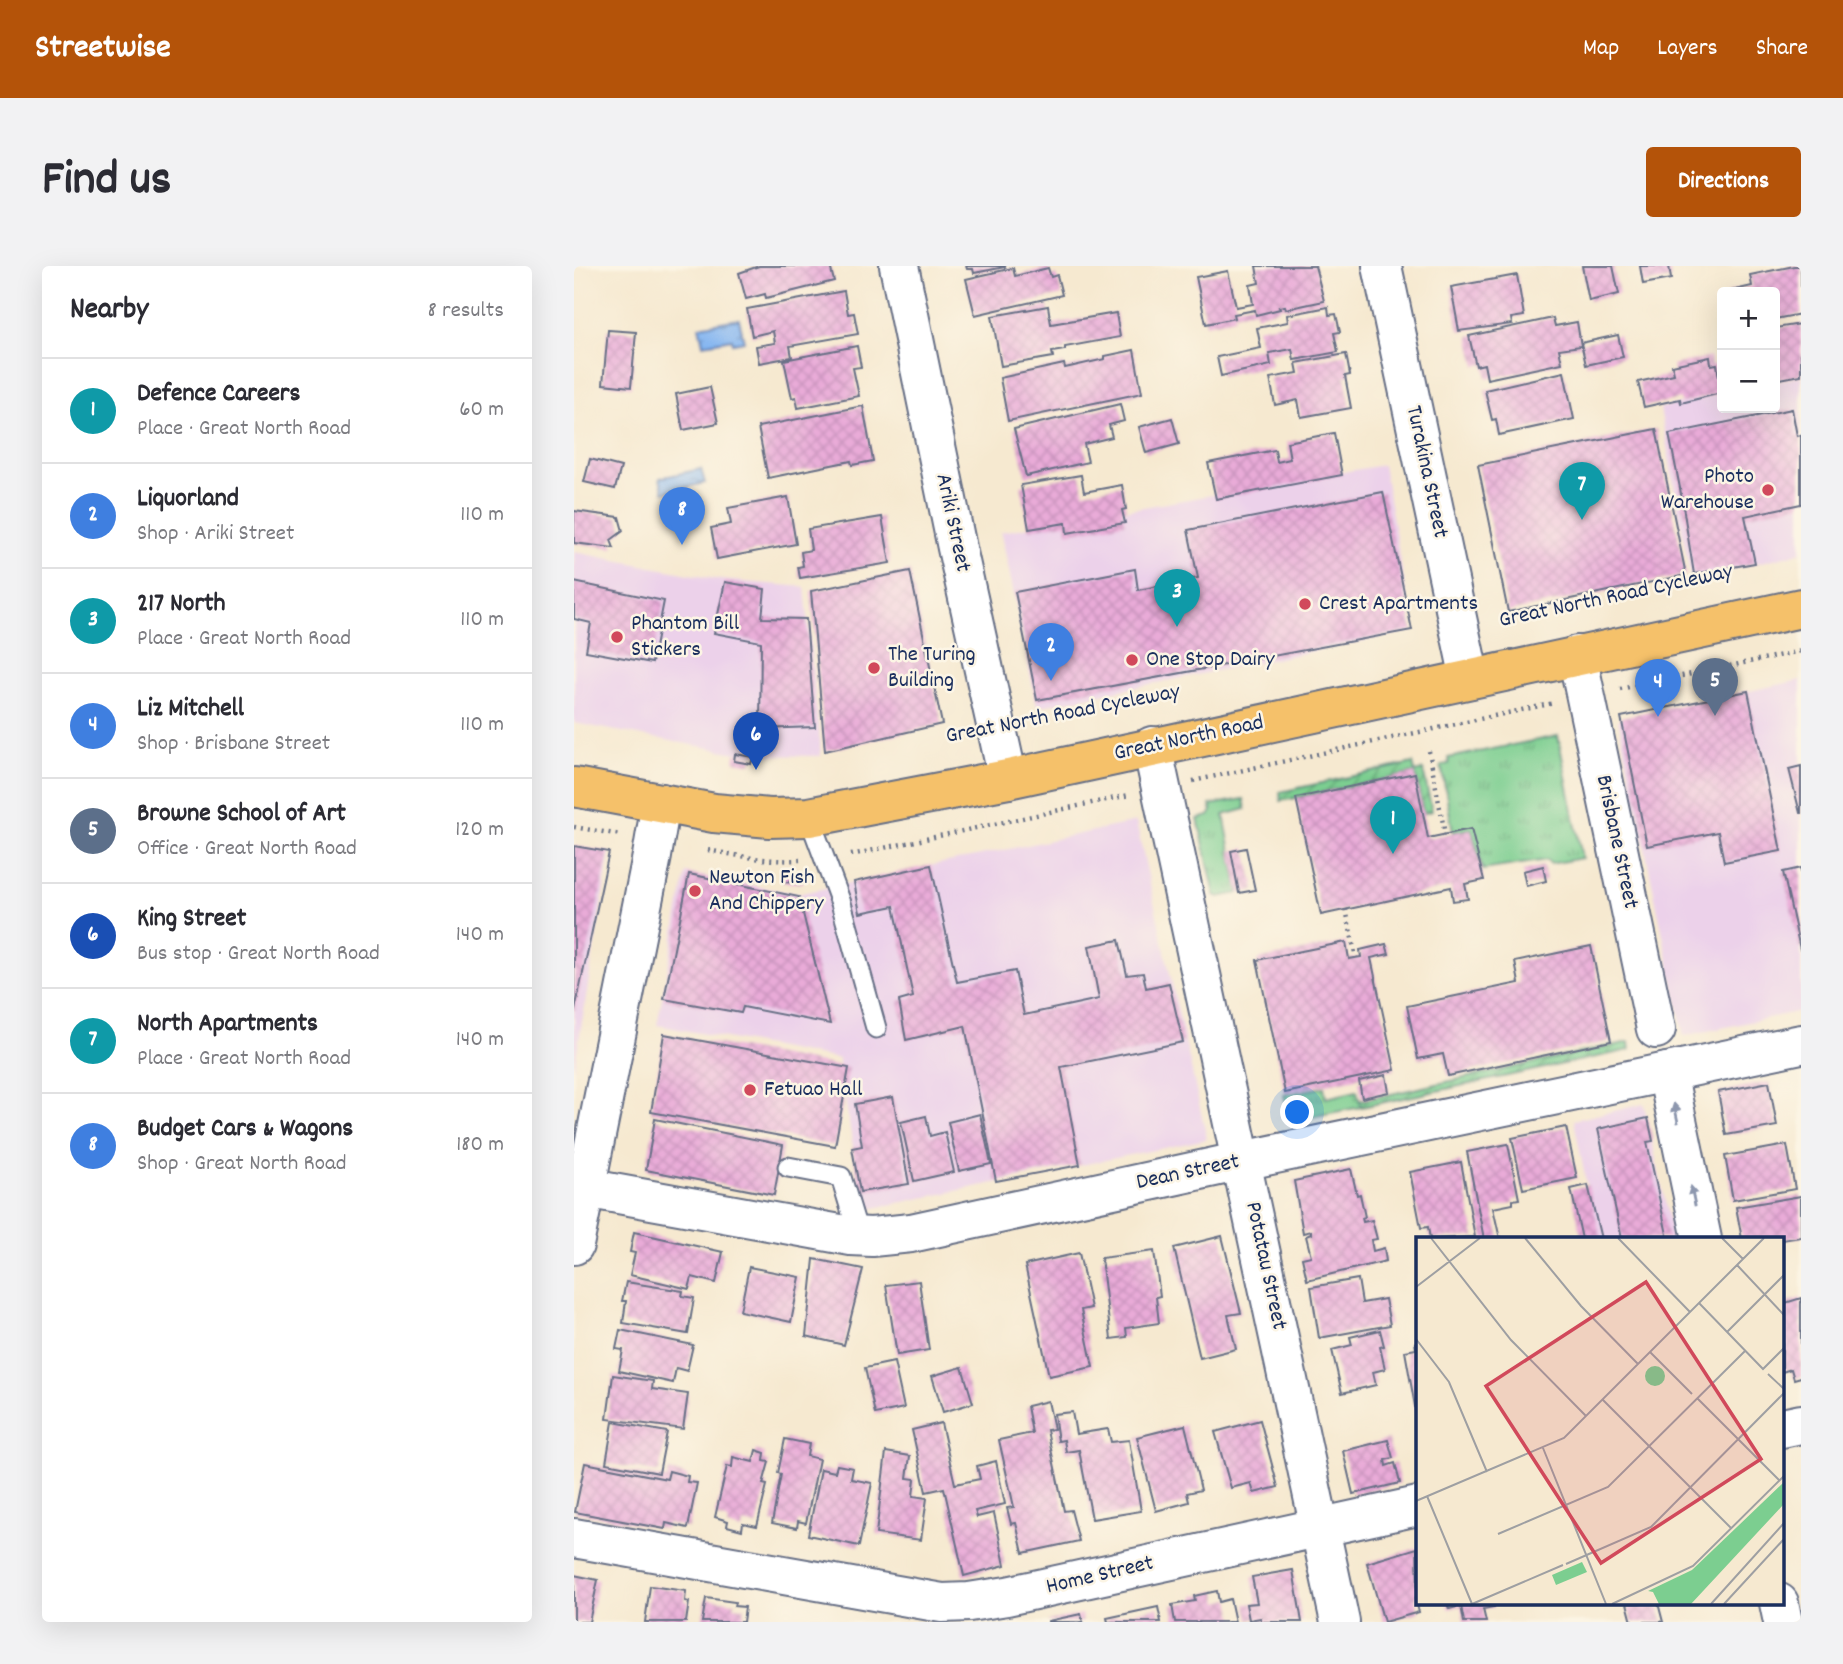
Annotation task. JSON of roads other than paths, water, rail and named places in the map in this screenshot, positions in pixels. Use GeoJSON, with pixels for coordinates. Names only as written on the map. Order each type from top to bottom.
{"type":"FeatureCollection","features":[{"type":"Feature","properties":{"kind":"main road","name":"Great North Road"},"geometry":{"type":"LineString","coordinates":[[574,787],[714,813],[770,818],[809,817],[1008,779],[1801,608]]}},
{"type":"Feature","properties":{"kind":"street","name":"Ariki Street"},"geometry":{"type":"LineString","coordinates":[[899,266],[1008,779]]}},
{"type":"Feature","properties":{"kind":"street","name":"Turakina Street"},"geometry":{"type":"LineString","coordinates":[[1382,266],[1470,679]]}},
{"type":"Feature","properties":{"kind":"street","name":"Brisbane Street"},"geometry":{"type":"LineString","coordinates":[[1577,655],[1656,1029]]}},
{"type":"Feature","properties":{"kind":"street","name":"Potatau Street"},"geometry":{"type":"LineString","coordinates":[[1152,746],[1322,1527],[1340,1622]]}},
{"type":"Feature","properties":{"kind":"street"},"geometry":{"type":"LineString","coordinates":[[574,1245],[580,1187],[652,856],[661,803]]}},
{"type":"Feature","properties":{"kind":"street","name":"Dean Street"},"geometry":{"type":"LineString","coordinates":[[580,1187],[859,1237],[911,1233],[1801,1044]]}},
{"type":"Feature","properties":{"kind":"street"},"geometry":{"type":"LineString","coordinates":[[1667,1073],[1702,1237]]}},
{"type":"Feature","properties":{"kind":"street","name":"Home Street"},"geometry":{"type":"LineString","coordinates":[[574,1538],[942,1603],[969,1602],[1416,1506]]}},
{"type":"Feature","properties":{"kind":"street"},"geometry":{"type":"LineString","coordinates":[[1779,1604],[1783,1622]]}},
{"type":"Feature","properties":{"kind":"lane"},"geometry":{"type":"LineString","coordinates":[[809,817],[841,903],[877,1028]]}},
{"type":"Feature","properties":{"kind":"lane"},"geometry":{"type":"LineString","coordinates":[[788,1167],[841,1177],[859,1237]]}},
{"type":"Feature","properties":{"kind":"water"},"geometry":{"type":"Polygon","coordinates":[[[739,319],[744,341],[733,343],[732,339],[703,344],[699,326],[739,319]]]}},
{"type":"Feature","properties":{"kind":"water"},"geometry":{"type":"Polygon","coordinates":[[[701,469],[705,483],[664,492],[660,478],[701,469]]]}},
{"type":"Feature","properties":{"kind":"place","name":"Photo Warehouse"},"geometry":{"type":"Point","coordinates":[1768,490]}},
{"type":"Feature","properties":{"kind":"place","name":"North Apartments"},"geometry":{"type":"Point","coordinates":[1582,520]}},
{"type":"Feature","properties":{"kind":"place","name":"Budget Cars & Wagons"},"geometry":{"type":"Point","coordinates":[682,545]}},
{"type":"Feature","properties":{"kind":"place","name":"Crest Apartments"},"geometry":{"type":"Point","coordinates":[1305,604]}},
{"type":"Feature","properties":{"kind":"place","name":"217 North"},"geometry":{"type":"Point","coordinates":[1177,627]}},
{"type":"Feature","properties":{"kind":"place","name":"Phantom Bill Stickers"},"geometry":{"type":"Point","coordinates":[617,637]}},
{"type":"Feature","properties":{"kind":"place","name":"One Stop Dairy"},"geometry":{"type":"Point","coordinates":[1132,660]}},
{"type":"Feature","properties":{"kind":"place","name":"The Turing Building"},"geometry":{"type":"Point","coordinates":[874,668]}},
{"type":"Feature","properties":{"kind":"place","name":"Liquorland"},"geometry":{"type":"Point","coordinates":[1051,681]}},
{"type":"Feature","properties":{"kind":"place","name":"Browne School of Art"},"geometry":{"type":"Point","coordinates":[1715,716]}},
{"type":"Feature","properties":{"kind":"place","name":"Liz Mitchell"},"geometry":{"type":"Point","coordinates":[1658,717]}},
{"type":"Feature","properties":{"kind":"place","name":"King Street"},"geometry":{"type":"Point","coordinates":[756,770]}},
{"type":"Feature","properties":{"kind":"place","name":"Defence Careers"},"geometry":{"type":"Point","coordinates":[1393,854]}},
{"type":"Feature","properties":{"kind":"place","name":"Newton Fish And Chippery"},"geometry":{"type":"Point","coordinates":[695,891]}},
{"type":"Feature","properties":{"kind":"place","name":"Fetuao Hall"},"geometry":{"type":"Point","coordinates":[750,1090]}}]}
